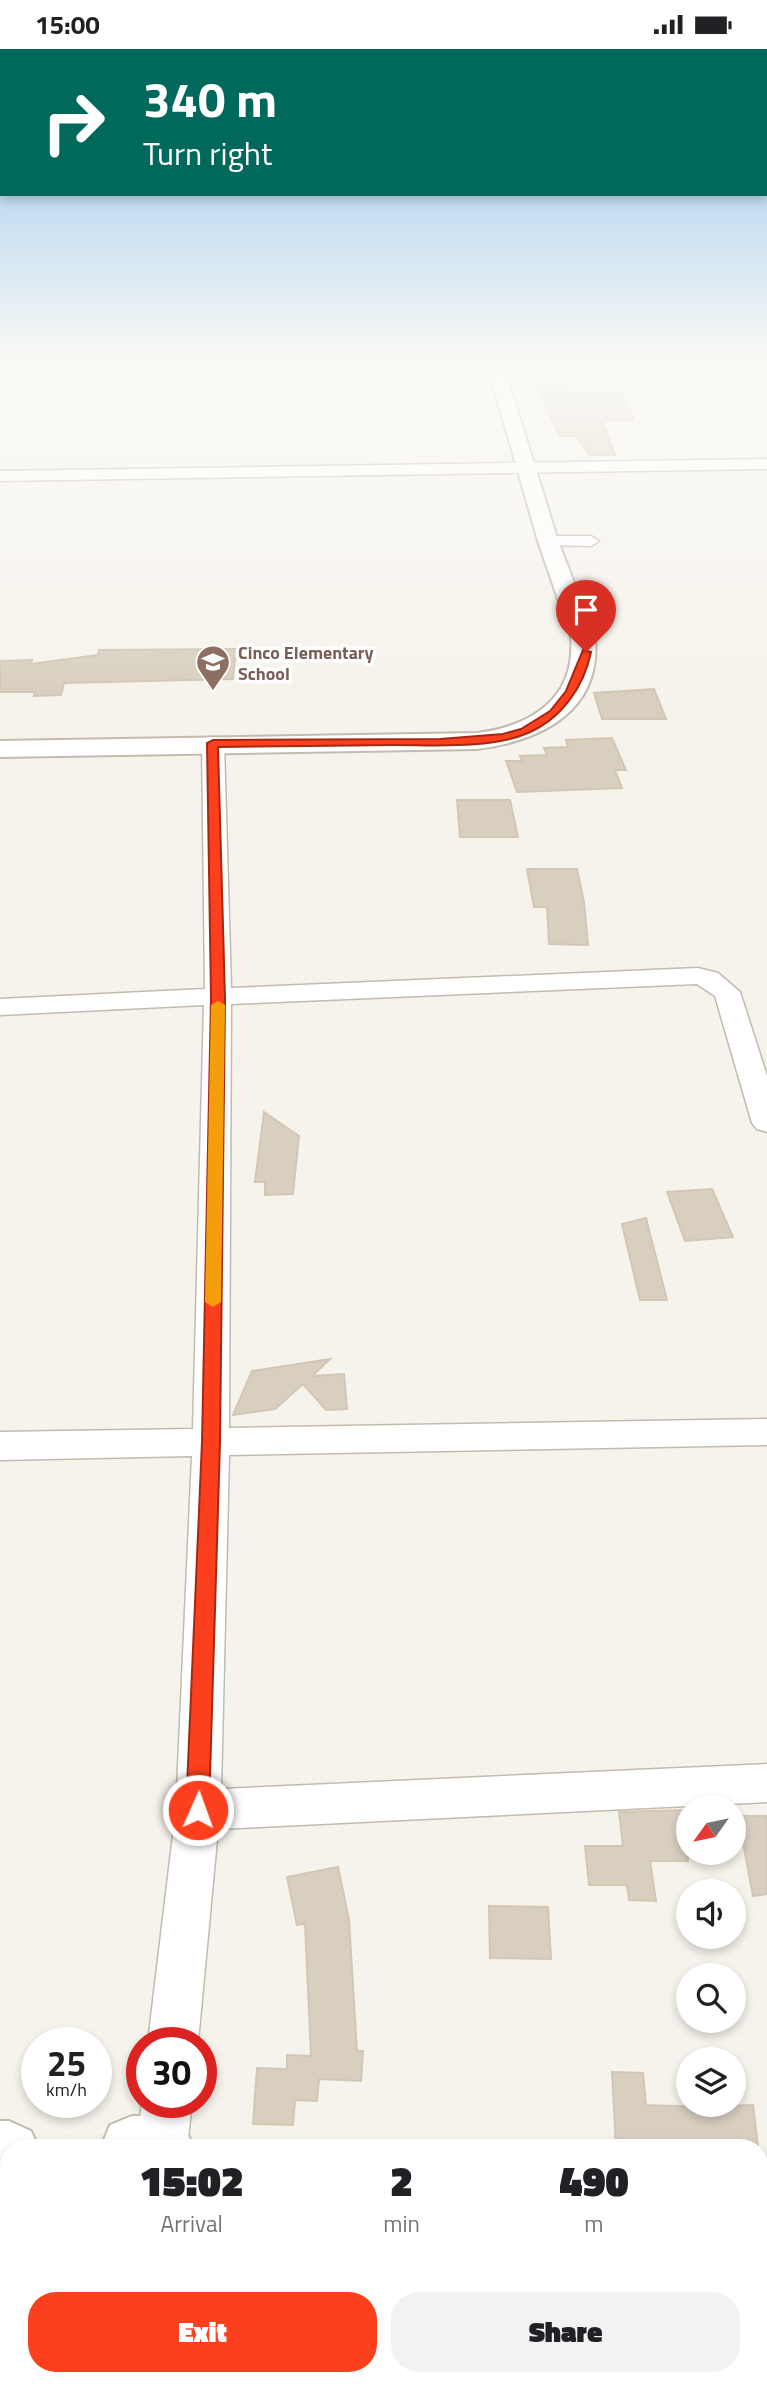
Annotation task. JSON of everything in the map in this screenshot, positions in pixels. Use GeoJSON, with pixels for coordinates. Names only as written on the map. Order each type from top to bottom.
{"type":"FeatureCollection","features":[{"type":"Feature","properties":{"kind":"street"},"geometry":{"type":"LineString","coordinates":[[0,749],[213,743],[477,741],[525,731],[554,714],[571,692],[583,666],[586,652],[548,541],[530,476]]}},
{"type":"Feature","properties":{"kind":"street"},"geometry":{"type":"LineString","coordinates":[[548,541],[591,541]]}},
{"type":"Feature","properties":{"kind":"street"},"geometry":{"type":"LineString","coordinates":[[175,2027],[198,1810],[211,1442],[218,998],[213,743]]}},
{"type":"Feature","properties":{"kind":"street"},"geometry":{"type":"LineString","coordinates":[[0,1007],[698,975],[709,979],[727,992],[767,1123]]}},
{"type":"Feature","properties":{"kind":"street"},"geometry":{"type":"LineString","coordinates":[[0,1446],[767,1431]]}},
{"type":"Feature","properties":{"kind":"street"},"geometry":{"type":"LineString","coordinates":[[198,1810],[767,1783]]}},
{"type":"Feature","properties":{"kind":"building"},"geometry":{"type":"Polygon","coordinates":[[[236,649],[233,679],[64,683],[61,695],[34,696],[35,692],[0,692],[0,661],[32,660],[31,664],[98,655],[99,650],[236,649]]]}},
{"type":"Feature","properties":{"kind":"building"},"geometry":{"type":"Polygon","coordinates":[[[654,689],[666,719],[602,719],[594,693],[654,689]]]}},
{"type":"Feature","properties":{"kind":"building"},"geometry":{"type":"Polygon","coordinates":[[[612,738],[626,770],[615,770],[622,788],[517,792],[506,761],[522,761],[520,756],[547,755],[544,748],[568,747],[566,740],[612,738]]]}},
{"type":"Feature","properties":{"kind":"building"},"geometry":{"type":"Polygon","coordinates":[[[457,800],[510,800],[518,837],[460,837],[457,800]]]}},
{"type":"Feature","properties":{"kind":"building"},"geometry":{"type":"Polygon","coordinates":[[[527,869],[577,869],[584,902],[588,945],[549,944],[547,907],[534,907],[527,869]]]}},
{"type":"Feature","properties":{"kind":"building"},"geometry":{"type":"Polygon","coordinates":[[[264,1112],[299,1136],[293,1194],[265,1195],[265,1182],[255,1182],[264,1112]]]}},
{"type":"Feature","properties":{"kind":"building"},"geometry":{"type":"Polygon","coordinates":[[[712,1189],[733,1237],[685,1241],[667,1192],[712,1189]]]}},
{"type":"Feature","properties":{"kind":"building"},"geometry":{"type":"Polygon","coordinates":[[[646,1218],[667,1300],[640,1300],[622,1224],[646,1218]]]}},
{"type":"Feature","properties":{"kind":"building"},"geometry":{"type":"Polygon","coordinates":[[[330,1359],[312,1376],[344,1374],[347,1409],[326,1410],[303,1384],[275,1409],[233,1415],[252,1371],[330,1359]]]}},
{"type":"Feature","properties":{"kind":"building"},"geometry":{"type":"Polygon","coordinates":[[[676,1810],[676,1861],[650,1861],[656,1901],[629,1900],[627,1885],[589,1885],[585,1846],[623,1846],[619,1812],[676,1810]]]}},
{"type":"Feature","properties":{"kind":"building"},"geometry":{"type":"Polygon","coordinates":[[[746,1816],[767,1816],[767,1894],[753,1896],[746,1859],[746,1816]]]}},
{"type":"Feature","properties":{"kind":"building"},"geometry":{"type":"Polygon","coordinates":[[[338,1867],[349,1920],[357,2051],[363,2051],[361,2081],[319,2079],[317,2101],[295,2100],[293,2125],[253,2124],[257,2068],[287,2069],[287,2055],[311,2056],[305,1924],[297,1925],[287,1877],[338,1867]]]}},
{"type":"Feature","properties":{"kind":"building"},"geometry":{"type":"Polygon","coordinates":[[[489,1906],[548,1907],[551,1959],[490,1958],[489,1906]]]}},
{"type":"Feature","properties":{"kind":"building"},"geometry":{"type":"Polygon","coordinates":[[[612,2072],[643,2073],[646,2105],[676,2106],[676,2117],[746,2117],[746,2105],[753,2105],[757,2139],[616,2139],[612,2072]]]}},
{"type":"Feature","properties":{"kind":"slow traffic"},"geometry":{"type":"LineString","coordinates":[[213,1302],[218,1005]]}},
{"type":"Feature","properties":{"kind":"place","name":"Cinco Elementary School"},"geometry":{"type":"Point","coordinates":[213,692]}},
{"type":"Feature","properties":{"kind":"route"},"geometry":{"type":"LineString","coordinates":[[198,1810],[211,1442],[218,998],[213,743],[440,742],[503,737],[525,731],[554,714],[571,692],[583,666],[586,652]]}}]}
